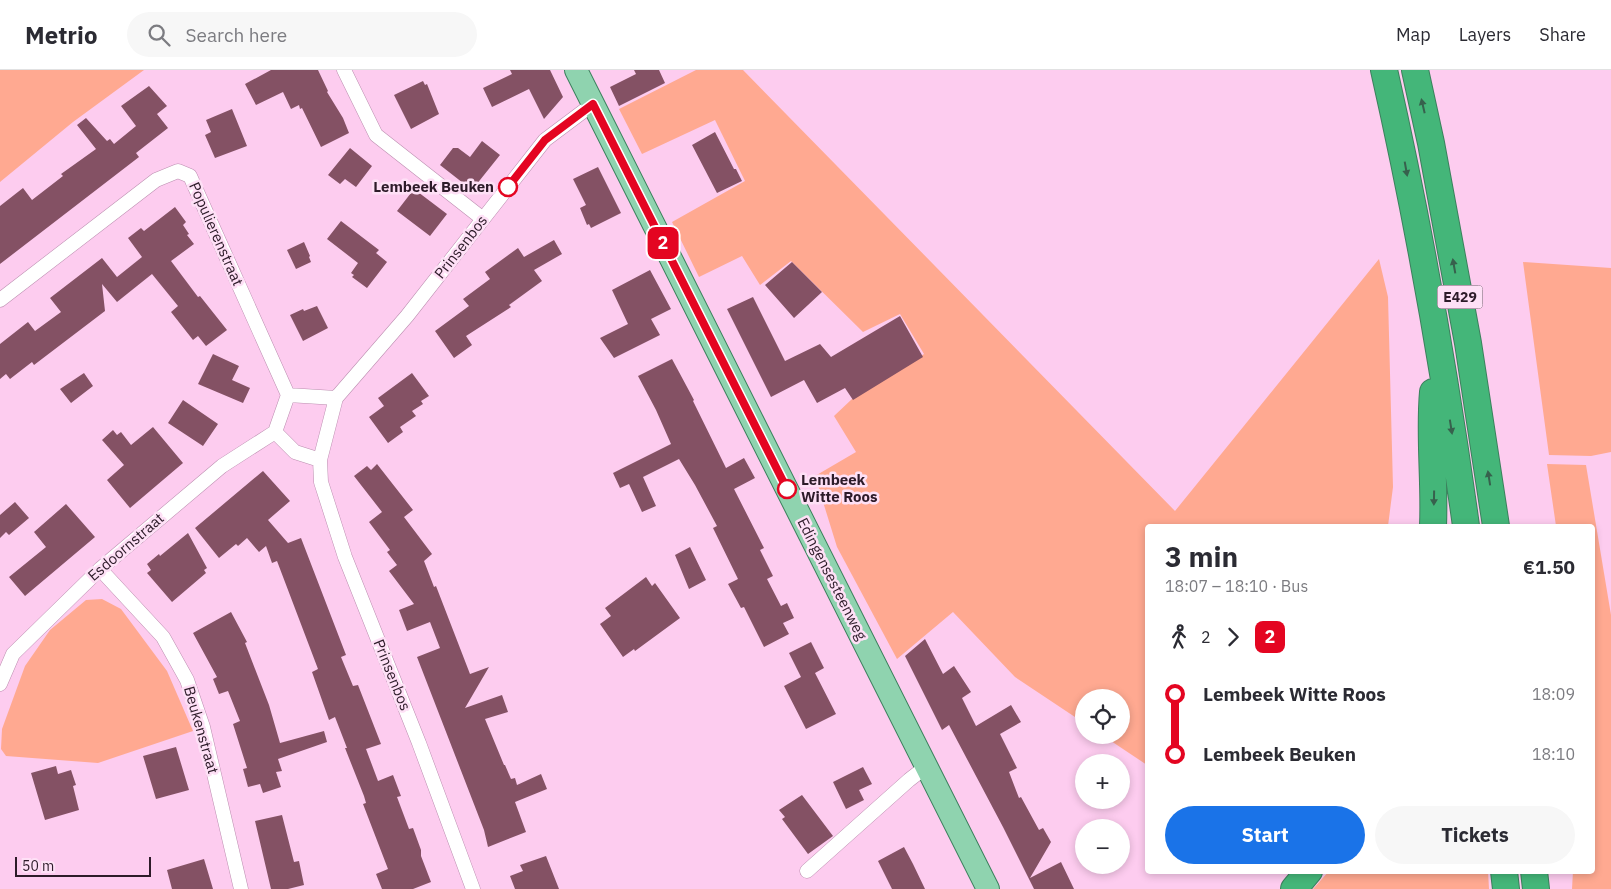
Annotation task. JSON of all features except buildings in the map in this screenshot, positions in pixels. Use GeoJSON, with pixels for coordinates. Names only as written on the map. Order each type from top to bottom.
{"type":"FeatureCollection","features":[{"type":"Feature","properties":{"kind":"highway","name":"E429"},"geometry":{"type":"LineString","coordinates":[[1384,70],[1402,147],[1438,344],[1466,524]]}},
{"type":"Feature","properties":{"kind":"highway","name":"E429"},"geometry":{"type":"LineString","coordinates":[[1415,70],[1431,143],[1468,343],[1496,524]]}},
{"type":"Feature","properties":{"kind":"highway"},"geometry":{"type":"LineString","coordinates":[[1433,524],[1434,490],[1431,408],[1438,344]]}},
{"type":"Feature","properties":{"kind":"highway"},"geometry":{"type":"LineString","coordinates":[[1294,889],[1306,874]]}},
{"type":"Feature","properties":{"kind":"highway"},"geometry":{"type":"LineString","coordinates":[[1504,874],[1506,889]]}},
{"type":"Feature","properties":{"kind":"main road","name":"Edingensesteenweg"},"geometry":{"type":"LineString","coordinates":[[576,70],[988,889]]}},
{"type":"Feature","properties":{"kind":"street"},"geometry":{"type":"LineString","coordinates":[[344,70],[376,135],[483,219]]}},
{"type":"Feature","properties":{"kind":"street","name":"Prinsenbos"},"geometry":{"type":"LineString","coordinates":[[473,889],[419,743],[345,557],[321,482],[320,460],[336,398],[407,316],[545,140],[593,104]]}},
{"type":"Feature","properties":{"kind":"street","name":"Populierenstraat"},"geometry":{"type":"LineString","coordinates":[[0,300],[156,180],[178,170],[190,176],[288,395]]}},
{"type":"Feature","properties":{"kind":"street"},"geometry":{"type":"LineString","coordinates":[[320,460],[295,452],[275,432],[288,395],[336,398]]}},
{"type":"Feature","properties":{"kind":"street","name":"Esdoornstraat"},"geometry":{"type":"LineString","coordinates":[[0,684],[13,654],[100,569],[222,466],[275,432]]}},
{"type":"Feature","properties":{"kind":"street","name":"Beukenstraat"},"geometry":{"type":"LineString","coordinates":[[100,569],[163,637],[187,680],[203,727],[242,889]]}},
{"type":"Feature","properties":{"kind":"street"},"geometry":{"type":"LineString","coordinates":[[807,872],[927,766]]}},
{"type":"Feature","properties":{"kind":"shaded area"},"geometry":{"type":"Polygon","coordinates":[[[0,70],[144,70],[73,122],[0,182],[0,70]]]}},
{"type":"Feature","properties":{"kind":"shaded area"},"geometry":{"type":"Polygon","coordinates":[[[696,70],[743,70],[1175,511],[1379,259],[1388,297],[1393,487],[1388,524],[1145,524],[1145,764],[1116,744],[1130,744],[1130,689],[1075,689],[1075,717],[1015,677],[953,612],[897,659],[837,547],[815,476],[856,452],[834,416],[852,399],[924,354],[900,314],[863,332],[791,261],[760,285],[742,256],[699,277],[672,222],[745,181],[715,120],[642,154],[619,109],[696,70]]]}},
{"type":"Feature","properties":{"kind":"shaded area"},"geometry":{"type":"Polygon","coordinates":[[[1523,262],[1611,268],[1611,452],[1591,456],[1549,455],[1523,262]]]}},
{"type":"Feature","properties":{"kind":"shaded area"},"geometry":{"type":"Polygon","coordinates":[[[1547,464],[1586,465],[1611,615],[1611,889],[1572,889],[1573,874],[1595,874],[1595,524],[1556,524],[1547,464]]]}},
{"type":"Feature","properties":{"kind":"shaded area"},"geometry":{"type":"Polygon","coordinates":[[[102,599],[121,609],[167,671],[193,731],[98,763],[6,756],[1,749],[2,729],[25,666],[50,630],[86,600],[102,599]]]}},
{"type":"Feature","properties":{"kind":"shaded area"},"geometry":{"type":"Polygon","coordinates":[[[1326,874],[1488,874],[1489,889],[1313,889],[1326,874]]]}},
{"type":"Feature","properties":{"kind":"bus line","name":"2"},"geometry":{"type":"LineString","coordinates":[[508,187],[545,140],[593,104],[787,489]]}},
{"type":"Feature","properties":{"kind":"place","name":"Lembeek Beuken"},"geometry":{"type":"Point","coordinates":[508,187]}},
{"type":"Feature","properties":{"kind":"place","name":"Lembeek Witte Roos"},"geometry":{"type":"Point","coordinates":[787,489]}}]}
